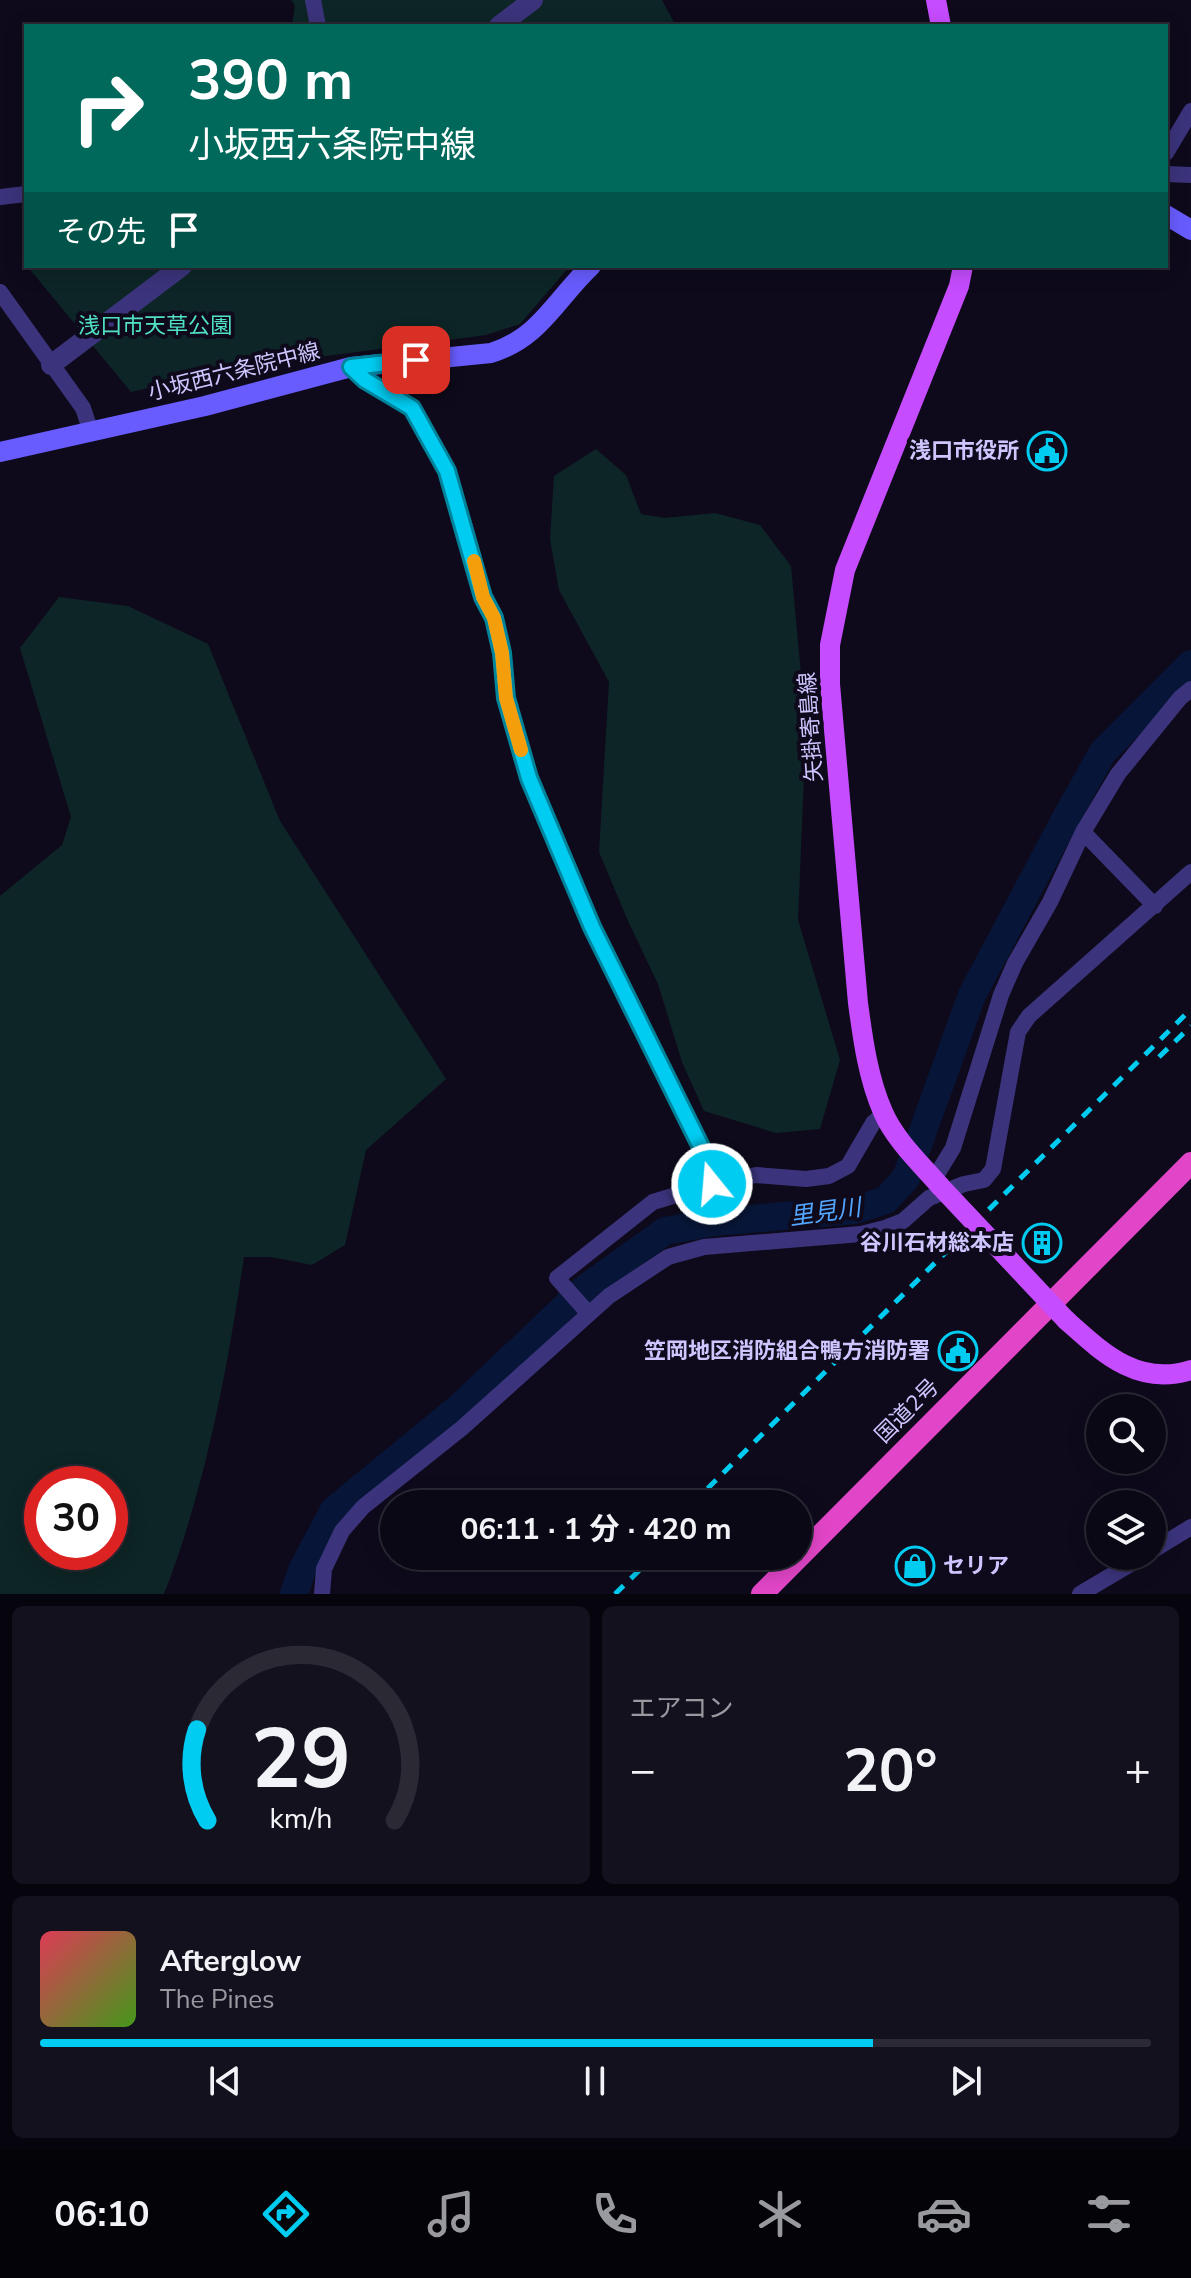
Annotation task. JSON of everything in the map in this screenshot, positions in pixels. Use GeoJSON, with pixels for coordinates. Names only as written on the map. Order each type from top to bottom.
{"type":"FeatureCollection","features":[{"type":"Feature","properties":{"kind":"highway","name":"国道2号"},"geometry":{"type":"LineString","coordinates":[[762,1594],[1191,1163]]}},
{"type":"Feature","properties":{"kind":"main road"},"geometry":{"type":"LineString","coordinates":[[936,0],[941,24]]}},
{"type":"Feature","properties":{"kind":"main road"},"geometry":{"type":"LineString","coordinates":[[1168,216],[1191,230]]}},
{"type":"Feature","properties":{"kind":"main road","name":"小坂西六条院中線"},"geometry":{"type":"LineString","coordinates":[[0,452],[351,367],[480,354],[513,346],[537,326],[589,268]]}},
{"type":"Feature","properties":{"kind":"main road","name":"矢掛寄島線"},"geometry":{"type":"LineString","coordinates":[[963,268],[959,286],[850,556],[835,611],[830,645],[830,684],[858,1003],[865,1049],[884,1114],[895,1132],[933,1179],[1066,1320],[1112,1360],[1135,1369],[1159,1373],[1179,1374],[1191,1370]]}},
{"type":"Feature","properties":{"kind":"street"},"geometry":{"type":"LineString","coordinates":[[313,0],[318,24]]}},
{"type":"Feature","properties":{"kind":"street"},"geometry":{"type":"LineString","coordinates":[[502,24],[533,0]]}},
{"type":"Feature","properties":{"kind":"street"},"geometry":{"type":"LineString","coordinates":[[1168,150],[1191,111]]}},
{"type":"Feature","properties":{"kind":"street"},"geometry":{"type":"LineString","coordinates":[[1168,174],[1191,175]]}},
{"type":"Feature","properties":{"kind":"street"},"geometry":{"type":"LineString","coordinates":[[0,197],[24,194]]}},
{"type":"Feature","properties":{"kind":"street"},"geometry":{"type":"LineString","coordinates":[[51,365],[179,268]]}},
{"type":"Feature","properties":{"kind":"street"},"geometry":{"type":"LineString","coordinates":[[0,292],[83,408],[91,432]]}},
{"type":"Feature","properties":{"kind":"street"},"geometry":{"type":"LineString","coordinates":[[351,367],[365,380],[412,408],[447,471],[483,597],[494,618],[502,653],[506,698],[529,778],[592,927],[705,1155],[712,1184]]}},
{"type":"Feature","properties":{"kind":"street"},"geometry":{"type":"LineString","coordinates":[[933,1179],[953,1148],[1001,995],[1083,832],[1118,774],[1180,698],[1191,689]]}},
{"type":"Feature","properties":{"kind":"street"},"geometry":{"type":"LineString","coordinates":[[1083,832],[1155,906]]}},
{"type":"Feature","properties":{"kind":"street"},"geometry":{"type":"LineString","coordinates":[[322,1594],[324,1569],[342,1531],[363,1507],[462,1428],[609,1296],[668,1257],[704,1247],[861,1234],[903,1221],[929,1198],[964,1184],[984,1180],[993,1169],[1018,1032],[1029,1016],[1191,872]]}},
{"type":"Feature","properties":{"kind":"street"},"geometry":{"type":"LineString","coordinates":[[589,1314],[557,1278],[653,1202],[712,1184],[756,1175],[806,1179],[829,1176],[848,1166],[873,1123],[884,1114]]}},
{"type":"Feature","properties":{"kind":"street"},"geometry":{"type":"LineString","coordinates":[[1166,1542],[1191,1527]]}},
{"type":"Feature","properties":{"kind":"street"},"geometry":{"type":"LineString","coordinates":[[1080,1594],[1120,1570]]}},
{"type":"Feature","properties":{"kind":"green space"},"geometry":{"type":"Polygon","coordinates":[[[291,0],[662,0],[675,24],[292,24],[295,5],[291,0]]]}},
{"type":"Feature","properties":{"kind":"green space","name":"浅口市天草公園"},"geometry":{"type":"Polygon","coordinates":[[[29,268],[568,268],[520,324],[486,335],[236,368],[131,392],[29,268]]]}},
{"type":"Feature","properties":{"kind":"green space"},"geometry":{"type":"Polygon","coordinates":[[[596,449],[626,475],[641,514],[665,518],[715,513],[760,525],[791,566],[806,728],[798,920],[840,1060],[820,1129],[776,1133],[704,1111],[682,1062],[658,984],[599,852],[609,682],[559,590],[550,539],[554,476],[596,449]]]}},
{"type":"Feature","properties":{"kind":"green space"},"geometry":{"type":"Polygon","coordinates":[[[59,597],[128,606],[208,644],[280,821],[446,1079],[366,1150],[345,1245],[312,1265],[271,1257],[244,1257],[213,1428],[192,1512],[164,1594],[0,1594],[0,896],[62,845],[71,817],[20,648],[59,597]]]}},
{"type":"Feature","properties":{"kind":"waterway","name":"里見川"},"geometry":{"type":"LineString","coordinates":[[294,1594],[302,1570],[334,1510],[462,1405],[583,1290],[665,1231],[714,1222],[855,1210],[886,1200],[906,1178],[972,995],[1103,752],[1191,664]]}},
{"type":"Feature","properties":{"kind":"railway"},"geometry":{"type":"LineString","coordinates":[[706,1490],[1191,1009]]}},
{"type":"Feature","properties":{"kind":"railway"},"geometry":{"type":"LineString","coordinates":[[1159,1057],[1191,1026]]}},
{"type":"Feature","properties":{"kind":"railway"},"geometry":{"type":"LineString","coordinates":[[615,1594],[640,1570]]}},
{"type":"Feature","properties":{"kind":"slow traffic"},"geometry":{"type":"LineString","coordinates":[[474,561],[483,597],[494,618],[502,653],[506,698],[521,750]]}},
{"type":"Feature","properties":{"kind":"place","name":"浅口市役所"},"geometry":{"type":"Point","coordinates":[1047,451]}},
{"type":"Feature","properties":{"kind":"place","name":"谷川石材総本店"},"geometry":{"type":"Point","coordinates":[1042,1243]}},
{"type":"Feature","properties":{"kind":"place","name":"笠岡地区消防組合鴨方消防署"},"geometry":{"type":"Point","coordinates":[958,1351]}},
{"type":"Feature","properties":{"kind":"place","name":"セリア"},"geometry":{"type":"Point","coordinates":[915,1566]}},
{"type":"Feature","properties":{"kind":"route"},"geometry":{"type":"LineString","coordinates":[[416,360],[351,367],[365,380],[412,408],[447,471],[483,597],[494,618],[502,653],[506,698],[529,778],[592,927],[705,1155],[712,1184]]}}]}
